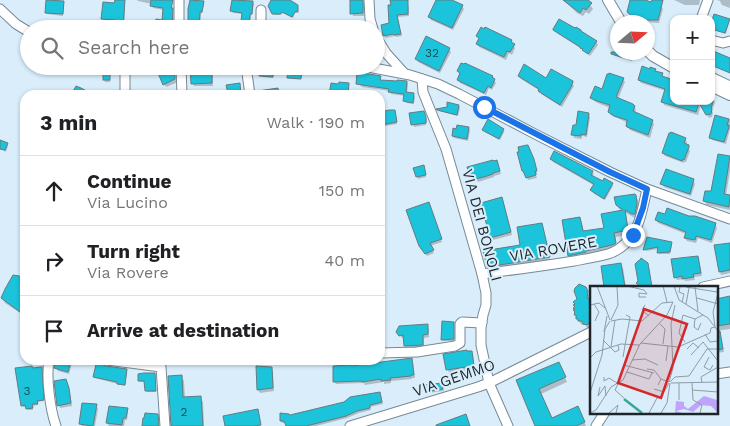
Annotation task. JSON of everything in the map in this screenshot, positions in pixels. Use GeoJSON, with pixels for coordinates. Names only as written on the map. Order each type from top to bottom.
{"type":"FeatureCollection","features":[{"type":"Feature","properties":{"kind":"street"},"geometry":{"type":"LineString","coordinates":[[180,0],[180,20]]}},
{"type":"Feature","properties":{"kind":"street"},"geometry":{"type":"LineString","coordinates":[[369,0],[370,20]]}},
{"type":"Feature","properties":{"kind":"street"},"geometry":{"type":"LineString","coordinates":[[608,0],[616,15]]}},
{"type":"Feature","properties":{"kind":"street"},"geometry":{"type":"LineString","coordinates":[[702,15],[708,0]]}},
{"type":"Feature","properties":{"kind":"street"},"geometry":{"type":"LineString","coordinates":[[0,9],[20,26]]}},
{"type":"Feature","properties":{"kind":"street"},"geometry":{"type":"LineString","coordinates":[[261,10],[261,20]]}},
{"type":"Feature","properties":{"kind":"street"},"geometry":{"type":"LineString","coordinates":[[715,41],[723,44],[730,41]]}},
{"type":"Feature","properties":{"kind":"street"},"geometry":{"type":"LineString","coordinates":[[385,51],[404,73]]}},
{"type":"Feature","properties":{"kind":"street"},"geometry":{"type":"LineString","coordinates":[[655,57],[670,66]]}},
{"type":"Feature","properties":{"kind":"street"},"geometry":{"type":"LineString","coordinates":[[385,70],[404,73],[438,84],[610,172],[647,189],[730,219]]}},
{"type":"Feature","properties":{"kind":"street"},"geometry":{"type":"LineString","coordinates":[[125,75],[126,90]]}},
{"type":"Feature","properties":{"kind":"street"},"geometry":{"type":"LineString","coordinates":[[181,75],[182,90]]}},
{"type":"Feature","properties":{"kind":"street"},"geometry":{"type":"LineString","coordinates":[[247,75],[249,90]]}},
{"type":"Feature","properties":{"kind":"street","name":"VIA DEI BONOLI"},"geometry":{"type":"LineString","coordinates":[[422,79],[423,92],[446,149],[482,274],[486,292],[486,305],[482,323],[481,345],[489,383],[508,426]]}},
{"type":"Feature","properties":{"kind":"street"},"geometry":{"type":"LineString","coordinates":[[715,79],[730,86]]}},
{"type":"Feature","properties":{"kind":"street"},"geometry":{"type":"LineString","coordinates":[[715,88],[730,95]]}},
{"type":"Feature","properties":{"kind":"street","name":"VIA ROVERE"},"geometry":{"type":"LineString","coordinates":[[482,274],[609,254],[627,243],[633,235],[643,208],[647,189]]}},
{"type":"Feature","properties":{"kind":"street"},"geometry":{"type":"LineString","coordinates":[[708,286],[730,281]]}},
{"type":"Feature","properties":{"kind":"street"},"geometry":{"type":"LineString","coordinates":[[385,353],[417,352],[455,346],[460,343],[460,324],[462,322],[482,323]]}},
{"type":"Feature","properties":{"kind":"street","name":"VIA GEMMO"},"geometry":{"type":"LineString","coordinates":[[350,426],[489,383],[590,332]]}},
{"type":"Feature","properties":{"kind":"street"},"geometry":{"type":"LineString","coordinates":[[48,365],[51,406],[56,426]]}},
{"type":"Feature","properties":{"kind":"street"},"geometry":{"type":"LineString","coordinates":[[164,365],[165,426]]}},
{"type":"Feature","properties":{"kind":"street"},"geometry":{"type":"LineString","coordinates":[[596,426],[604,414]]}},
{"type":"Feature","properties":{"kind":"building"},"geometry":{"type":"Polygon","coordinates":[[[46,0],[64,1],[63,14],[45,13],[46,0]]]}},
{"type":"Feature","properties":{"kind":"building"},"geometry":{"type":"Polygon","coordinates":[[[115,0],[125,0],[124,20],[101,19],[103,2],[114,3],[115,0]]]}},
{"type":"Feature","properties":{"kind":"building"},"geometry":{"type":"Polygon","coordinates":[[[151,0],[173,0],[171,8],[173,8],[172,20],[162,20],[163,8],[150,6],[151,0]]]}},
{"type":"Feature","properties":{"kind":"building"},"geometry":{"type":"Polygon","coordinates":[[[190,0],[204,1],[200,20],[188,20],[190,0]]]}},
{"type":"Feature","properties":{"kind":"building"},"geometry":{"type":"Polygon","coordinates":[[[232,0],[253,1],[250,20],[241,20],[242,13],[230,11],[232,0]]]}},
{"type":"Feature","properties":{"kind":"building"},"geometry":{"type":"Polygon","coordinates":[[[271,0],[290,0],[298,5],[298,11],[292,17],[282,12],[280,14],[272,14],[268,6],[271,0]]]}},
{"type":"Feature","properties":{"kind":"building"},"geometry":{"type":"Polygon","coordinates":[[[350,0],[363,0],[363,13],[350,14],[350,0]]]}},
{"type":"Feature","properties":{"kind":"building"},"geometry":{"type":"Polygon","coordinates":[[[390,0],[408,0],[408,14],[397,15],[401,34],[385,36],[385,24],[389,23],[388,5],[391,5],[390,0]]]}},
{"type":"Feature","properties":{"kind":"building"},"geometry":{"type":"Polygon","coordinates":[[[436,0],[452,0],[463,5],[452,28],[428,17],[436,0]]]}},
{"type":"Feature","properties":{"kind":"building"},"geometry":{"type":"Polygon","coordinates":[[[563,0],[588,0],[592,3],[586,10],[583,8],[580,13],[563,0]]]}},
{"type":"Feature","properties":{"kind":"building"},"geometry":{"type":"Polygon","coordinates":[[[630,0],[651,2],[652,0],[663,0],[658,20],[655,20],[655,15],[631,15],[627,12],[630,0]]]}},
{"type":"Feature","properties":{"kind":"building"},"geometry":{"type":"Polygon","coordinates":[[[714,15],[730,19],[725,33],[715,30],[714,15]]]}},
{"type":"Feature","properties":{"kind":"building"},"geometry":{"type":"Polygon","coordinates":[[[559,19],[576,27],[597,41],[588,54],[553,30],[559,19]]]}},
{"type":"Feature","properties":{"kind":"building"},"geometry":{"type":"Polygon","coordinates":[[[481,27],[484,29],[485,27],[512,40],[511,42],[515,44],[510,52],[507,51],[504,57],[476,44],[479,38],[476,36],[481,27]]]}},
{"type":"Feature","properties":{"kind":"building"},"geometry":{"type":"Polygon","coordinates":[[[426,36],[450,48],[439,71],[415,59],[426,36]]]}},
{"type":"Feature","properties":{"kind":"building"},"geometry":{"type":"Polygon","coordinates":[[[715,52],[730,58],[730,73],[715,67],[715,52]]]}},
{"type":"Feature","properties":{"kind":"building"},"geometry":{"type":"Polygon","coordinates":[[[461,63],[465,63],[493,76],[495,79],[491,88],[488,86],[484,93],[457,80],[460,73],[457,71],[461,63]]]}},
{"type":"Feature","properties":{"kind":"building"},"geometry":{"type":"Polygon","coordinates":[[[524,64],[546,78],[551,69],[573,81],[560,105],[518,76],[524,64]]]}},
{"type":"Feature","properties":{"kind":"building"},"geometry":{"type":"Polygon","coordinates":[[[642,66],[656,69],[655,71],[663,73],[662,76],[670,79],[670,105],[661,102],[665,89],[638,80],[642,66]]]}},
{"type":"Feature","properties":{"kind":"building"},"geometry":{"type":"Polygon","coordinates":[[[609,73],[624,78],[616,97],[633,104],[635,106],[633,111],[653,120],[648,135],[627,127],[627,120],[608,112],[610,105],[590,98],[595,86],[602,89],[609,73]]]}},
{"type":"Feature","properties":{"kind":"building"},"geometry":{"type":"Polygon","coordinates":[[[103,75],[110,75],[110,80],[103,80],[103,75]]]}},
{"type":"Feature","properties":{"kind":"building"},"geometry":{"type":"Polygon","coordinates":[[[159,75],[175,75],[175,79],[163,85],[159,75]]]}},
{"type":"Feature","properties":{"kind":"building"},"geometry":{"type":"Polygon","coordinates":[[[190,75],[212,75],[212,83],[191,84],[190,75]]]}},
{"type":"Feature","properties":{"kind":"building"},"geometry":{"type":"Polygon","coordinates":[[[259,75],[273,75],[273,77],[259,75]]]}},
{"type":"Feature","properties":{"kind":"building"},"geometry":{"type":"Polygon","coordinates":[[[287,75],[301,75],[301,79],[287,78],[287,75]]]}},
{"type":"Feature","properties":{"kind":"building"},"geometry":{"type":"Polygon","coordinates":[[[357,75],[381,76],[380,80],[407,81],[406,92],[414,93],[413,103],[403,101],[404,94],[388,92],[389,89],[356,84],[357,75]]]}},
{"type":"Feature","properties":{"kind":"building"},"geometry":{"type":"Polygon","coordinates":[[[339,82],[349,83],[348,90],[330,90],[331,83],[338,84],[339,82]]]}},
{"type":"Feature","properties":{"kind":"building"},"geometry":{"type":"Polygon","coordinates":[[[240,83],[241,90],[227,90],[226,85],[240,83]]]}},
{"type":"Feature","properties":{"kind":"building"},"geometry":{"type":"Polygon","coordinates":[[[76,86],[85,90],[74,90],[76,86]]]}},
{"type":"Feature","properties":{"kind":"building"},"geometry":{"type":"Polygon","coordinates":[[[447,102],[459,105],[457,115],[436,109],[447,107],[447,102]]]}},
{"type":"Feature","properties":{"kind":"building"},"geometry":{"type":"Polygon","coordinates":[[[672,105],[698,105],[696,112],[672,105]]]}},
{"type":"Feature","properties":{"kind":"building"},"geometry":{"type":"Polygon","coordinates":[[[700,105],[712,105],[711,114],[706,115],[700,105]]]}},
{"type":"Feature","properties":{"kind":"building"},"geometry":{"type":"Polygon","coordinates":[[[395,110],[397,122],[385,124],[385,111],[395,110]]]}},
{"type":"Feature","properties":{"kind":"building"},"geometry":{"type":"Polygon","coordinates":[[[424,111],[426,123],[411,125],[409,113],[424,111]]]}},
{"type":"Feature","properties":{"kind":"building"},"geometry":{"type":"Polygon","coordinates":[[[578,111],[589,113],[586,135],[571,135],[573,125],[576,125],[578,111]]]}},
{"type":"Feature","properties":{"kind":"building"},"geometry":{"type":"Polygon","coordinates":[[[715,115],[729,119],[727,125],[729,127],[724,142],[709,138],[715,115]]]}},
{"type":"Feature","properties":{"kind":"building"},"geometry":{"type":"Polygon","coordinates":[[[488,119],[504,129],[499,139],[482,130],[488,119]]]}},
{"type":"Feature","properties":{"kind":"building"},"geometry":{"type":"Polygon","coordinates":[[[457,125],[469,127],[467,139],[452,136],[453,128],[456,129],[457,125]]]}},
{"type":"Feature","properties":{"kind":"building"},"geometry":{"type":"Polygon","coordinates":[[[671,132],[686,138],[684,143],[689,145],[682,161],[662,153],[671,132]]]}},
{"type":"Feature","properties":{"kind":"building"},"geometry":{"type":"Polygon","coordinates":[[[0,140],[8,143],[5,150],[0,149],[0,140]]]}},
{"type":"Feature","properties":{"kind":"building"},"geometry":{"type":"Polygon","coordinates":[[[528,145],[537,171],[535,171],[536,175],[526,178],[517,152],[519,152],[518,147],[528,145]]]}},
{"type":"Feature","properties":{"kind":"building"},"geometry":{"type":"Polygon","coordinates":[[[554,151],[593,171],[591,175],[603,181],[604,178],[613,183],[604,199],[590,190],[594,184],[550,159],[554,151]]]}},
{"type":"Feature","properties":{"kind":"building"},"geometry":{"type":"Polygon","coordinates":[[[718,154],[730,156],[724,194],[730,195],[729,207],[703,201],[705,191],[711,191],[718,154]]]}},
{"type":"Feature","properties":{"kind":"building"},"geometry":{"type":"Polygon","coordinates":[[[497,160],[500,171],[484,177],[470,178],[467,167],[497,160]]]}},
{"type":"Feature","properties":{"kind":"building"},"geometry":{"type":"Polygon","coordinates":[[[424,165],[426,175],[416,177],[413,168],[424,165]]]}},
{"type":"Feature","properties":{"kind":"building"},"geometry":{"type":"Polygon","coordinates":[[[666,169],[694,179],[690,194],[660,184],[666,169]]]}},
{"type":"Feature","properties":{"kind":"building"},"geometry":{"type":"Polygon","coordinates":[[[635,194],[637,203],[635,214],[625,210],[628,230],[614,233],[616,243],[568,256],[562,220],[580,217],[583,231],[604,228],[601,214],[623,210],[616,205],[614,197],[635,194]]]}},
{"type":"Feature","properties":{"kind":"building"},"geometry":{"type":"Polygon","coordinates":[[[502,197],[511,232],[490,238],[481,203],[502,197]]]}},
{"type":"Feature","properties":{"kind":"building"},"geometry":{"type":"Polygon","coordinates":[[[429,202],[442,239],[430,243],[434,250],[425,254],[419,246],[406,210],[429,202]]]}},
{"type":"Feature","properties":{"kind":"building"},"geometry":{"type":"Polygon","coordinates":[[[667,208],[716,223],[711,240],[696,236],[695,240],[684,238],[686,232],[655,220],[658,212],[665,214],[667,208]]]}},
{"type":"Feature","properties":{"kind":"building"},"geometry":{"type":"Polygon","coordinates":[[[542,223],[550,257],[487,267],[483,251],[520,245],[517,227],[542,223]]]}},
{"type":"Feature","properties":{"kind":"building"},"geometry":{"type":"Polygon","coordinates":[[[647,237],[672,242],[670,252],[657,253],[658,247],[643,250],[647,237]]]}},
{"type":"Feature","properties":{"kind":"building"},"geometry":{"type":"Polygon","coordinates":[[[730,243],[730,270],[719,272],[714,245],[730,243]]]}},
{"type":"Feature","properties":{"kind":"building"},"geometry":{"type":"Polygon","coordinates":[[[698,256],[701,273],[693,274],[694,277],[682,279],[682,276],[674,278],[671,259],[698,256]]]}},
{"type":"Feature","properties":{"kind":"building"},"geometry":{"type":"Polygon","coordinates":[[[641,258],[648,263],[652,286],[639,286],[636,283],[638,281],[635,264],[641,258]]]}},
{"type":"Feature","properties":{"kind":"building"},"geometry":{"type":"Polygon","coordinates":[[[621,263],[625,286],[604,286],[601,266],[621,263]]]}},
{"type":"Feature","properties":{"kind":"building"},"geometry":{"type":"Polygon","coordinates":[[[13,275],[20,276],[20,312],[1,298],[13,275]]]}},
{"type":"Feature","properties":{"kind":"building"},"geometry":{"type":"Polygon","coordinates":[[[579,284],[586,287],[588,291],[590,321],[587,325],[583,324],[582,321],[578,321],[576,315],[574,315],[575,311],[573,310],[575,309],[573,308],[575,306],[573,305],[575,304],[573,302],[577,299],[574,291],[579,284]]]}},
{"type":"Feature","properties":{"kind":"building"},"geometry":{"type":"Polygon","coordinates":[[[730,296],[730,324],[718,326],[718,299],[730,296]]]}},
{"type":"Feature","properties":{"kind":"building"},"geometry":{"type":"Polygon","coordinates":[[[442,321],[454,322],[454,339],[441,340],[442,321]]]}},
{"type":"Feature","properties":{"kind":"building"},"geometry":{"type":"Polygon","coordinates":[[[428,324],[428,334],[423,335],[423,345],[404,346],[403,335],[399,336],[396,332],[399,326],[428,324]]]}},
{"type":"Feature","properties":{"kind":"building"},"geometry":{"type":"Polygon","coordinates":[[[718,331],[720,331],[723,349],[718,350],[718,331]]]}},
{"type":"Feature","properties":{"kind":"building"},"geometry":{"type":"Polygon","coordinates":[[[467,350],[472,351],[474,366],[446,370],[443,354],[467,350]]]}},
{"type":"Feature","properties":{"kind":"building"},"geometry":{"type":"Polygon","coordinates":[[[412,358],[414,375],[381,381],[381,379],[362,382],[333,382],[333,366],[385,365],[385,362],[412,358]]]}},
{"type":"Feature","properties":{"kind":"building"},"geometry":{"type":"Polygon","coordinates":[[[559,362],[566,377],[539,389],[552,418],[578,406],[585,422],[576,426],[535,426],[516,380],[559,362]]]}},
{"type":"Feature","properties":{"kind":"building"},"geometry":{"type":"Polygon","coordinates":[[[54,365],[70,365],[68,372],[54,368],[54,365]]]}},
{"type":"Feature","properties":{"kind":"building"},"geometry":{"type":"Polygon","coordinates":[[[96,365],[127,369],[125,385],[93,377],[96,365]]]}},
{"type":"Feature","properties":{"kind":"building"},"geometry":{"type":"Polygon","coordinates":[[[32,366],[33,368],[42,367],[44,400],[37,401],[38,404],[32,404],[33,408],[26,409],[25,405],[21,406],[15,368],[32,366]]]}},
{"type":"Feature","properties":{"kind":"building"},"geometry":{"type":"Polygon","coordinates":[[[256,366],[272,367],[273,388],[257,390],[256,366]]]}},
{"type":"Feature","properties":{"kind":"building"},"geometry":{"type":"Polygon","coordinates":[[[155,373],[156,391],[145,391],[144,381],[138,381],[138,374],[155,373]]]}},
{"type":"Feature","properties":{"kind":"building"},"geometry":{"type":"Polygon","coordinates":[[[182,375],[183,397],[201,396],[203,426],[171,426],[168,376],[182,375]]]}},
{"type":"Feature","properties":{"kind":"building"},"geometry":{"type":"Polygon","coordinates":[[[66,379],[71,403],[57,406],[54,381],[66,379]]]}},
{"type":"Feature","properties":{"kind":"building"},"geometry":{"type":"Polygon","coordinates":[[[442,383],[443,389],[425,392],[424,385],[442,383]]]}},
{"type":"Feature","properties":{"kind":"building"},"geometry":{"type":"Polygon","coordinates":[[[380,392],[382,402],[370,405],[370,408],[346,416],[306,426],[286,426],[284,421],[280,421],[280,413],[290,415],[344,402],[350,397],[380,392]]]}},
{"type":"Feature","properties":{"kind":"building"},"geometry":{"type":"Polygon","coordinates":[[[82,403],[97,404],[93,426],[79,424],[82,403]]]}},
{"type":"Feature","properties":{"kind":"building"},"geometry":{"type":"Polygon","coordinates":[[[109,406],[128,408],[122,425],[106,423],[109,406]]]}},
{"type":"Feature","properties":{"kind":"building"},"geometry":{"type":"Polygon","coordinates":[[[258,409],[261,425],[225,426],[223,416],[258,409]]]}},
{"type":"Feature","properties":{"kind":"building"},"geometry":{"type":"Polygon","coordinates":[[[145,413],[158,414],[159,426],[142,426],[145,413]]]}},
{"type":"Feature","properties":{"kind":"building"},"geometry":{"type":"Polygon","coordinates":[[[466,414],[470,426],[436,426],[436,425],[466,414]]]}},
{"type":"Feature","properties":{"kind":"route"},"geometry":{"type":"LineString","coordinates":[[484,107],[647,189],[643,208],[633,235]]}}]}
